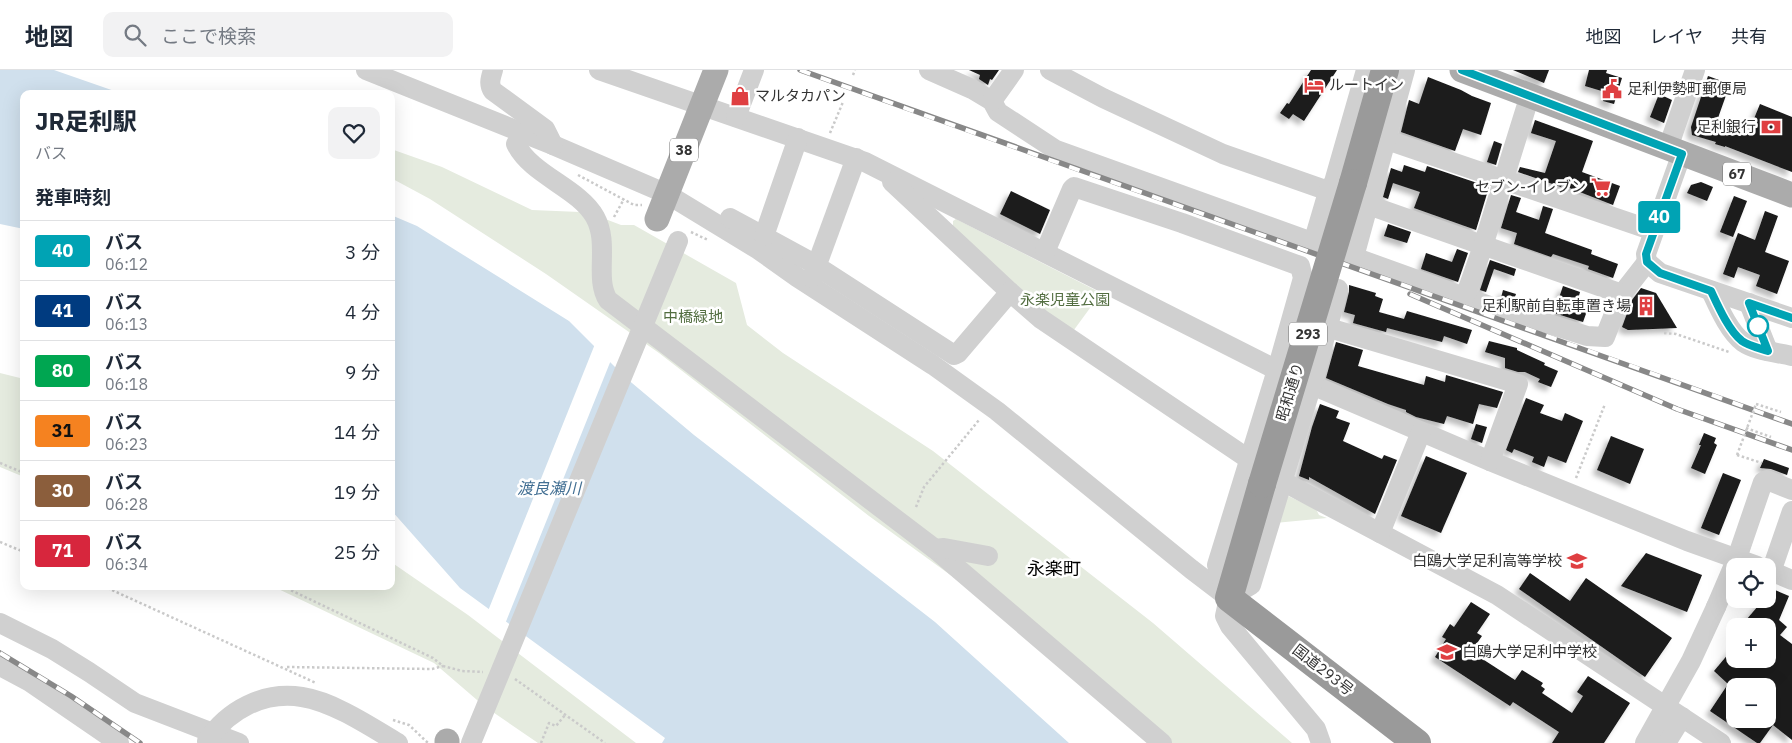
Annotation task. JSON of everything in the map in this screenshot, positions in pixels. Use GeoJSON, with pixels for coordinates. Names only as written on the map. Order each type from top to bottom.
{"type":"FeatureCollection","features":[{"type":"Feature","properties":{"kind":"highway","name":"昭和通り"},"geometry":{"type":"LineString","coordinates":[[1229,598],[1272,483],[1340,187],[1385,70]]}},
{"type":"Feature","properties":{"kind":"highway","name":"国道293号"},"geometry":{"type":"LineString","coordinates":[[1229,598],[1417,743]]}},
{"type":"Feature","properties":{"kind":"main road","name":"38"},"geometry":{"type":"LineString","coordinates":[[656,219],[716,70]]}},
{"type":"Feature","properties":{"kind":"main road","name":"67"},"geometry":{"type":"LineString","coordinates":[[1462,70],[1792,195]]}},
{"type":"Feature","properties":{"kind":"street"},"geometry":{"type":"LineString","coordinates":[[366,70],[553,145],[666,194],[759,250],[933,364],[997,410],[1229,598]]}},
{"type":"Feature","properties":{"kind":"street"},"geometry":{"type":"LineString","coordinates":[[493,70],[490,83],[492,91],[545,128],[553,145]]}},
{"type":"Feature","properties":{"kind":"street"},"geometry":{"type":"LineString","coordinates":[[599,70],[855,158],[888,172],[1277,370],[1490,461],[1687,541],[1737,558],[1763,482],[1767,480],[1792,490]]}},
{"type":"Feature","properties":{"kind":"street"},"geometry":{"type":"LineString","coordinates":[[736,117],[754,70]]}},
{"type":"Feature","properties":{"kind":"street"},"geometry":{"type":"LineString","coordinates":[[929,70],[972,89],[992,101],[998,112],[1056,150],[1522,318],[1546,323],[1587,336],[1605,337],[1622,294],[1647,262]]}},
{"type":"Feature","properties":{"kind":"street"},"geometry":{"type":"LineString","coordinates":[[992,101],[1014,70]]}},
{"type":"Feature","properties":{"kind":"street"},"geometry":{"type":"LineString","coordinates":[[1050,70],[1103,98],[1223,154],[1340,187]]}},
{"type":"Feature","properties":{"kind":"street"},"geometry":{"type":"LineString","coordinates":[[1366,70],[1334,182],[1367,206],[1622,294]]}},
{"type":"Feature","properties":{"kind":"street"},"geometry":{"type":"LineString","coordinates":[[1354,257],[1405,70]]}},
{"type":"Feature","properties":{"kind":"street"},"geometry":{"type":"LineString","coordinates":[[1695,70],[1654,231],[1646,254],[1647,262],[1660,273],[1792,318]]}},
{"type":"Feature","properties":{"kind":"street"},"geometry":{"type":"LineString","coordinates":[[1465,297],[1483,246],[1530,95]]}},
{"type":"Feature","properties":{"kind":"street"},"geometry":{"type":"LineString","coordinates":[[764,236],[798,138]]}},
{"type":"Feature","properties":{"kind":"street"},"geometry":{"type":"LineString","coordinates":[[1387,140],[1654,231]]}},
{"type":"Feature","properties":{"kind":"street"},"geometry":{"type":"LineString","coordinates":[[516,144],[529,160],[583,203],[596,218],[601,230],[603,247],[602,287],[608,300],[935,550],[1162,743]]}},
{"type":"Feature","properties":{"kind":"street"},"geometry":{"type":"LineString","coordinates":[[809,284],[855,158]]}},
{"type":"Feature","properties":{"kind":"street"},"geometry":{"type":"LineString","coordinates":[[818,267],[855,158]]}},
{"type":"Feature","properties":{"kind":"street"},"geometry":{"type":"LineString","coordinates":[[888,172],[891,181],[1041,319],[1250,460],[1272,483],[1380,533],[1497,595],[1721,743]]}},
{"type":"Feature","properties":{"kind":"street"},"geometry":{"type":"LineString","coordinates":[[1313,242],[1340,187]]}},
{"type":"Feature","properties":{"kind":"street"},"geometry":{"type":"LineString","coordinates":[[1045,252],[1074,188],[1173,220],[1300,266],[1303,278],[1277,370],[1217,565],[1229,598],[1225,616],[1230,626],[1316,729],[1321,743]]}},
{"type":"Feature","properties":{"kind":"street"},"geometry":{"type":"LineString","coordinates":[[666,194],[686,195],[764,236],[818,267],[954,356],[1010,292]]}},
{"type":"Feature","properties":{"kind":"street"},"geometry":{"type":"LineString","coordinates":[[936,223],[941,212],[949,203]]}},
{"type":"Feature","properties":{"kind":"street"},"geometry":{"type":"LineString","coordinates":[[448,743],[681,235]]}},
{"type":"Feature","properties":{"kind":"street"},"geometry":{"type":"LineString","coordinates":[[1272,483],[1312,384],[1329,328],[1338,289]]}},
{"type":"Feature","properties":{"kind":"street"},"geometry":{"type":"LineString","coordinates":[[1711,291],[1722,314],[1736,336],[1743,342],[1781,353]]}},
{"type":"Feature","properties":{"kind":"street"},"geometry":{"type":"LineString","coordinates":[[1756,306],[1781,353]]}},
{"type":"Feature","properties":{"kind":"street"},"geometry":{"type":"LineString","coordinates":[[1329,328],[1518,384],[1490,461]]}},
{"type":"Feature","properties":{"kind":"street"},"geometry":{"type":"LineString","coordinates":[[1380,533],[1421,432]]}},
{"type":"Feature","properties":{"kind":"street"},"geometry":{"type":"LineString","coordinates":[[1770,558],[1792,511]]}},
{"type":"Feature","properties":{"kind":"street"},"geometry":{"type":"LineString","coordinates":[[935,550],[944,548],[988,556]]}},
{"type":"Feature","properties":{"kind":"street"},"geometry":{"type":"LineString","coordinates":[[1776,573],[1792,580]]}},
{"type":"Feature","properties":{"kind":"street"},"geometry":{"type":"LineString","coordinates":[[1645,743],[1691,661],[1726,584]]}},
{"type":"Feature","properties":{"kind":"street"},"geometry":{"type":"LineString","coordinates":[[0,623],[52,649],[135,703],[209,738],[239,743]]}},
{"type":"Feature","properties":{"kind":"street"},"geometry":{"type":"LineString","coordinates":[[0,666],[30,682],[119,743]]}},
{"type":"Feature","properties":{"kind":"street"},"geometry":{"type":"LineString","coordinates":[[209,738],[231,714],[250,704],[284,696],[303,697],[349,715],[398,743]]}},
{"type":"Feature","properties":{"kind":"street"},"geometry":{"type":"LineString","coordinates":[[1666,743],[1682,717]]}},
{"type":"Feature","properties":{"kind":"path"},"geometry":{"type":"LineString","coordinates":[[853,75],[855,70]]}},
{"type":"Feature","properties":{"kind":"path"},"geometry":{"type":"LineString","coordinates":[[830,136],[843,102]]}},
{"type":"Feature","properties":{"kind":"path"},"geometry":{"type":"LineString","coordinates":[[612,221],[624,199]]}},
{"type":"Feature","properties":{"kind":"path"},"geometry":{"type":"LineString","coordinates":[[1664,333],[1676,334],[1734,354]]}},
{"type":"Feature","properties":{"kind":"path"},"geometry":{"type":"LineString","coordinates":[[1574,482],[1605,404]]}},
{"type":"Feature","properties":{"kind":"path"},"geometry":{"type":"LineString","coordinates":[[1762,463],[1737,454],[1746,428],[1756,404],[1781,412]]}},
{"type":"Feature","properties":{"kind":"path"},"geometry":{"type":"LineString","coordinates":[[916,506],[924,488],[979,420],[972,414]]}},
{"type":"Feature","properties":{"kind":"path"},"geometry":{"type":"LineString","coordinates":[[1746,428],[1771,437]]}},
{"type":"Feature","properties":{"kind":"path"},"geometry":{"type":"LineString","coordinates":[[0,463],[20,471]]}},
{"type":"Feature","properties":{"kind":"path"},"geometry":{"type":"LineString","coordinates":[[0,542],[20,550]]}},
{"type":"Feature","properties":{"kind":"path"},"geometry":{"type":"LineString","coordinates":[[113,590],[285,667],[320,685]]}},
{"type":"Feature","properties":{"kind":"path"},"geometry":{"type":"LineString","coordinates":[[290,590],[434,658],[443,666],[462,671],[491,672]]}},
{"type":"Feature","properties":{"kind":"path"},"geometry":{"type":"LineString","coordinates":[[285,667],[432,669],[443,666]]}},
{"type":"Feature","properties":{"kind":"path"},"geometry":{"type":"LineString","coordinates":[[513,678],[605,743]]}},
{"type":"Feature","properties":{"kind":"path"},"geometry":{"type":"LineString","coordinates":[[541,743],[549,723],[556,726],[565,714]]}},
{"type":"Feature","properties":{"kind":"path"},"geometry":{"type":"LineString","coordinates":[[387,718],[448,743]]}},
{"type":"Feature","properties":{"kind":"green space","name":"中橋緑地"},"geometry":{"type":"Polygon","coordinates":[[[395,150],[442,167],[532,210],[580,212],[621,225],[634,225],[736,283],[747,325],[783,353],[933,451],[1153,623],[1292,743],[1154,743],[989,603],[869,516],[659,353],[546,274],[430,199],[395,180],[395,150]]]}},
{"type":"Feature","properties":{"kind":"green space","name":"永楽児童公園"},"geometry":{"type":"Polygon","coordinates":[[[956,219],[1101,293],[1071,334],[953,228],[953,221],[956,219]]]}},
{"type":"Feature","properties":{"kind":"green space"},"geometry":{"type":"Polygon","coordinates":[[[0,373],[20,378],[20,475],[0,467],[0,373]]]}},
{"type":"Feature","properties":{"kind":"green space"},"geometry":{"type":"Polygon","coordinates":[[[1286,495],[1316,509],[1319,515],[1327,518],[1275,523],[1286,495]]]}},
{"type":"Feature","properties":{"kind":"green space"},"geometry":{"type":"Polygon","coordinates":[[[395,565],[468,615],[636,743],[538,743],[484,706],[434,663],[280,590],[395,590],[395,565]]]}},
{"type":"Feature","properties":{"kind":"water"},"geometry":{"type":"Polygon","coordinates":[[[0,70],[54,70],[112,90],[20,90],[20,228],[0,224],[0,70]]]}},
{"type":"Feature","properties":{"kind":"water","name":"渡良瀬川"},"geometry":{"type":"Polygon","coordinates":[[[395,217],[417,226],[569,321],[626,378],[694,435],[935,622],[1069,743],[662,743],[665,738],[460,588],[395,515],[395,217]]]}},
{"type":"Feature","properties":{"kind":"pier"},"geometry":{"type":"Polygon","coordinates":[[[595,344],[611,360],[505,624],[488,611],[595,344]]]}},
{"type":"Feature","properties":{"kind":"building"},"geometry":{"type":"Polygon","coordinates":[[[969,70],[999,70],[992,80],[990,79],[988,85],[979,79],[980,75],[969,70]]]}},
{"type":"Feature","properties":{"kind":"building","name":"ルートイン"},"geometry":{"type":"Polygon","coordinates":[[[1311,70],[1337,70],[1304,121],[1293,114],[1289,119],[1280,113],[1287,103],[1289,104],[1311,70]]]}},
{"type":"Feature","properties":{"kind":"building"},"geometry":{"type":"Polygon","coordinates":[[[1513,70],[1549,70],[1544,83],[1513,70]]]}},
{"type":"Feature","properties":{"kind":"building"},"geometry":{"type":"Polygon","coordinates":[[[1589,70],[1607,70],[1606,73],[1622,78],[1614,104],[1603,101],[1605,92],[1585,86],[1589,70]]]}},
{"type":"Feature","properties":{"kind":"building"},"geometry":{"type":"Polygon","coordinates":[[[1708,76],[1730,84],[1718,118],[1749,131],[1760,104],[1792,117],[1792,172],[1725,146],[1715,144],[1716,142],[1692,135],[1691,127],[1708,76]]]}},
{"type":"Feature","properties":{"kind":"building"},"geometry":{"type":"Polygon","coordinates":[[[1428,77],[1491,103],[1481,135],[1463,129],[1455,151],[1401,132],[1409,100],[1419,104],[1428,77]]]}},
{"type":"Feature","properties":{"kind":"building"},"geometry":{"type":"Polygon","coordinates":[[[1659,94],[1672,100],[1664,123],[1650,117],[1659,94]]]}},
{"type":"Feature","properties":{"kind":"building"},"geometry":{"type":"Polygon","coordinates":[[[1535,120],[1593,141],[1582,172],[1620,186],[1613,205],[1562,185],[1561,187],[1518,172],[1520,167],[1545,173],[1556,141],[1531,133],[1535,120]]]}},
{"type":"Feature","properties":{"kind":"building"},"geometry":{"type":"Polygon","coordinates":[[[1494,141],[1502,144],[1496,165],[1487,162],[1494,141]]]}},
{"type":"Feature","properties":{"kind":"building"},"geometry":{"type":"Polygon","coordinates":[[[1404,165],[1425,172],[1427,166],[1489,187],[1476,230],[1414,208],[1420,192],[1393,183],[1388,199],[1383,197],[1391,168],[1402,172],[1404,165]]]}},
{"type":"Feature","properties":{"kind":"building"},"geometry":{"type":"Polygon","coordinates":[[[1701,182],[1713,187],[1707,201],[1687,193],[1691,185],[1701,182]]]}},
{"type":"Feature","properties":{"kind":"building"},"geometry":{"type":"Polygon","coordinates":[[[1011,191],[1050,210],[1040,234],[1000,214],[1011,191]]]}},
{"type":"Feature","properties":{"kind":"building"},"geometry":{"type":"Polygon","coordinates":[[[1511,195],[1521,198],[1516,212],[1539,220],[1543,206],[1553,209],[1545,233],[1592,250],[1591,254],[1618,264],[1613,278],[1588,269],[1589,266],[1553,254],[1551,257],[1514,244],[1517,233],[1501,228],[1511,195]]]}},
{"type":"Feature","properties":{"kind":"building"},"geometry":{"type":"Polygon","coordinates":[[[1734,196],[1747,201],[1733,237],[1720,232],[1734,196]]]}},
{"type":"Feature","properties":{"kind":"building"},"geometry":{"type":"Polygon","coordinates":[[[1765,211],[1778,216],[1765,252],[1789,261],[1777,294],[1756,286],[1760,275],[1738,267],[1734,278],[1723,274],[1738,233],[1755,240],[1765,211]]]}},
{"type":"Feature","properties":{"kind":"building"},"geometry":{"type":"Polygon","coordinates":[[[1388,224],[1411,232],[1407,243],[1384,236],[1388,224]]]}},
{"type":"Feature","properties":{"kind":"building"},"geometry":{"type":"Polygon","coordinates":[[[1457,249],[1468,253],[1458,282],[1421,269],[1426,253],[1452,262],[1457,249]]]}},
{"type":"Feature","properties":{"kind":"building"},"geometry":{"type":"Polygon","coordinates":[[[1490,260],[1516,269],[1514,276],[1494,269],[1486,292],[1480,290],[1490,260]]]}},
{"type":"Feature","properties":{"kind":"building"},"geometry":{"type":"Polygon","coordinates":[[[1349,285],[1376,293],[1375,296],[1383,299],[1379,312],[1404,319],[1407,311],[1472,330],[1467,344],[1444,336],[1442,342],[1387,328],[1386,332],[1353,323],[1355,315],[1344,312],[1349,285]]]}},
{"type":"Feature","properties":{"kind":"building"},"geometry":{"type":"Polygon","coordinates":[[[1563,286],[1580,292],[1576,307],[1587,311],[1583,322],[1554,313],[1563,286]]]}},
{"type":"Feature","properties":{"kind":"building","name":"足利駅前自転車置き場"},"geometry":{"type":"Polygon","coordinates":[[[1641,288],[1656,293],[1677,328],[1628,330],[1622,327],[1632,300],[1641,288]]]}},
{"type":"Feature","properties":{"kind":"building"},"geometry":{"type":"Polygon","coordinates":[[[1503,290],[1516,294],[1513,302],[1501,298],[1503,290]]]}},
{"type":"Feature","properties":{"kind":"building"},"geometry":{"type":"Polygon","coordinates":[[[1489,341],[1517,348],[1517,350],[1558,371],[1551,387],[1538,382],[1540,379],[1525,372],[1505,368],[1505,358],[1485,352],[1489,341]]]}},
{"type":"Feature","properties":{"kind":"building"},"geometry":{"type":"Polygon","coordinates":[[[1336,342],[1363,350],[1358,366],[1424,385],[1426,376],[1445,382],[1446,375],[1503,392],[1497,408],[1479,404],[1473,424],[1447,416],[1444,424],[1416,417],[1406,412],[1406,410],[1326,378],[1336,342]]]}},
{"type":"Feature","properties":{"kind":"building"},"geometry":{"type":"Polygon","coordinates":[[[1526,398],[1544,405],[1540,413],[1562,421],[1565,413],[1583,421],[1566,463],[1548,456],[1544,467],[1532,462],[1534,457],[1514,449],[1512,453],[1506,450],[1526,398]]]}},
{"type":"Feature","properties":{"kind":"building"},"geometry":{"type":"Polygon","coordinates":[[[1320,404],[1339,411],[1336,418],[1350,423],[1343,441],[1382,459],[1384,455],[1397,460],[1375,514],[1309,477],[1309,480],[1299,476],[1320,404]]]}},
{"type":"Feature","properties":{"kind":"building"},"geometry":{"type":"Polygon","coordinates":[[[1476,424],[1487,427],[1482,443],[1471,439],[1476,424]]]}},
{"type":"Feature","properties":{"kind":"building"},"geometry":{"type":"Polygon","coordinates":[[[1704,433],[1716,438],[1714,443],[1717,445],[1705,474],[1691,468],[1704,433]]]}},
{"type":"Feature","properties":{"kind":"building"},"geometry":{"type":"Polygon","coordinates":[[[1611,436],[1644,449],[1630,484],[1597,470],[1611,436]]]}},
{"type":"Feature","properties":{"kind":"building"},"geometry":{"type":"Polygon","coordinates":[[[1426,456],[1467,473],[1441,533],[1401,516],[1426,456]]]}},
{"type":"Feature","properties":{"kind":"building"},"geometry":{"type":"Polygon","coordinates":[[[1764,459],[1789,468],[1787,475],[1771,469],[1760,468],[1764,459]]]}},
{"type":"Feature","properties":{"kind":"building"},"geometry":{"type":"Polygon","coordinates":[[[1723,473],[1741,480],[1719,535],[1701,528],[1723,473]]]}},
{"type":"Feature","properties":{"kind":"building"},"geometry":{"type":"Polygon","coordinates":[[[1646,553],[1702,575],[1687,612],[1621,586],[1646,553]]]}},
{"type":"Feature","properties":{"kind":"building"},"geometry":{"type":"Polygon","coordinates":[[[1530,573],[1570,601],[1586,578],[1672,638],[1645,677],[1519,589],[1530,573]]]}},
{"type":"Feature","properties":{"kind":"building"},"geometry":{"type":"Polygon","coordinates":[[[1776,590],[1789,596],[1779,620],[1787,627],[1780,635],[1792,644],[1792,740],[1776,727],[1776,678],[1726,678],[1726,682],[1714,671],[1726,657],[1726,668],[1776,668],[1776,618],[1748,618],[1756,608],[1776,608],[1776,590]]]}},
{"type":"Feature","properties":{"kind":"building"},"geometry":{"type":"Polygon","coordinates":[[[1471,602],[1490,614],[1477,633],[1482,636],[1475,646],[1488,654],[1484,660],[1515,680],[1522,670],[1543,683],[1541,686],[1545,689],[1542,693],[1572,713],[1583,696],[1577,692],[1588,676],[1630,703],[1604,743],[1552,743],[1559,732],[1513,702],[1510,706],[1435,657],[1446,639],[1442,637],[1450,624],[1454,627],[1471,602]]]}},
{"type":"Feature","properties":{"kind":"building"},"geometry":{"type":"Polygon","coordinates":[[[1726,687],[1726,722],[1710,711],[1726,687]]]}},
{"type":"Feature","properties":{"kind":"building"},"geometry":{"type":"Polygon","coordinates":[[[1735,728],[1771,728],[1760,743],[1757,743],[1735,728]]]}},
{"type":"Feature","properties":{"kind":"railway"},"geometry":{"type":"LineString","coordinates":[[800,70],[1792,424]]}},
{"type":"Feature","properties":{"kind":"railway"},"geometry":{"type":"LineString","coordinates":[[1410,294],[1677,409],[1792,450]]}},
{"type":"Feature","properties":{"kind":"railway"},"geometry":{"type":"LineString","coordinates":[[0,653],[71,696],[140,743]]}},
{"type":"Feature","properties":{"kind":"bus line","name":"40"},"geometry":{"type":"LineString","coordinates":[[1462,70],[1682,154],[1646,254],[1647,262],[1660,273],[1711,291],[1722,314],[1736,336],[1743,342],[1755,347],[1768,351],[1749,303],[1792,318]]}},
{"type":"Feature","properties":{"kind":"place","name":"ルートイン"},"geometry":{"type":"Point","coordinates":[1314,85]}},
{"type":"Feature","properties":{"kind":"place","name":"足利伊勢町郵便局"},"geometry":{"type":"Point","coordinates":[1612,89]}},
{"type":"Feature","properties":{"kind":"place","name":"マルタカパン"},"geometry":{"type":"Point","coordinates":[740,96]}},
{"type":"Feature","properties":{"kind":"place","name":"足利銀行"},"geometry":{"type":"Point","coordinates":[1771,127]}},
{"type":"Feature","properties":{"kind":"place","name":"セブン-イレブン"},"geometry":{"type":"Point","coordinates":[1601,187]}},
{"type":"Feature","properties":{"kind":"place","name":"足利駅前自転車置き場"},"geometry":{"type":"Point","coordinates":[1646,306]}},
{"type":"Feature","properties":{"kind":"place","name":"白鴎大学足利高等学校"},"geometry":{"type":"Point","coordinates":[1577,561]}},
{"type":"Feature","properties":{"kind":"place","name":"白鴎大学足利中学校"},"geometry":{"type":"Point","coordinates":[1447,652]}},
{"type":"Feature","properties":{"kind":"district","name":"永楽町"},"geometry":{"type":"Point","coordinates":[1054,569]}}]}
